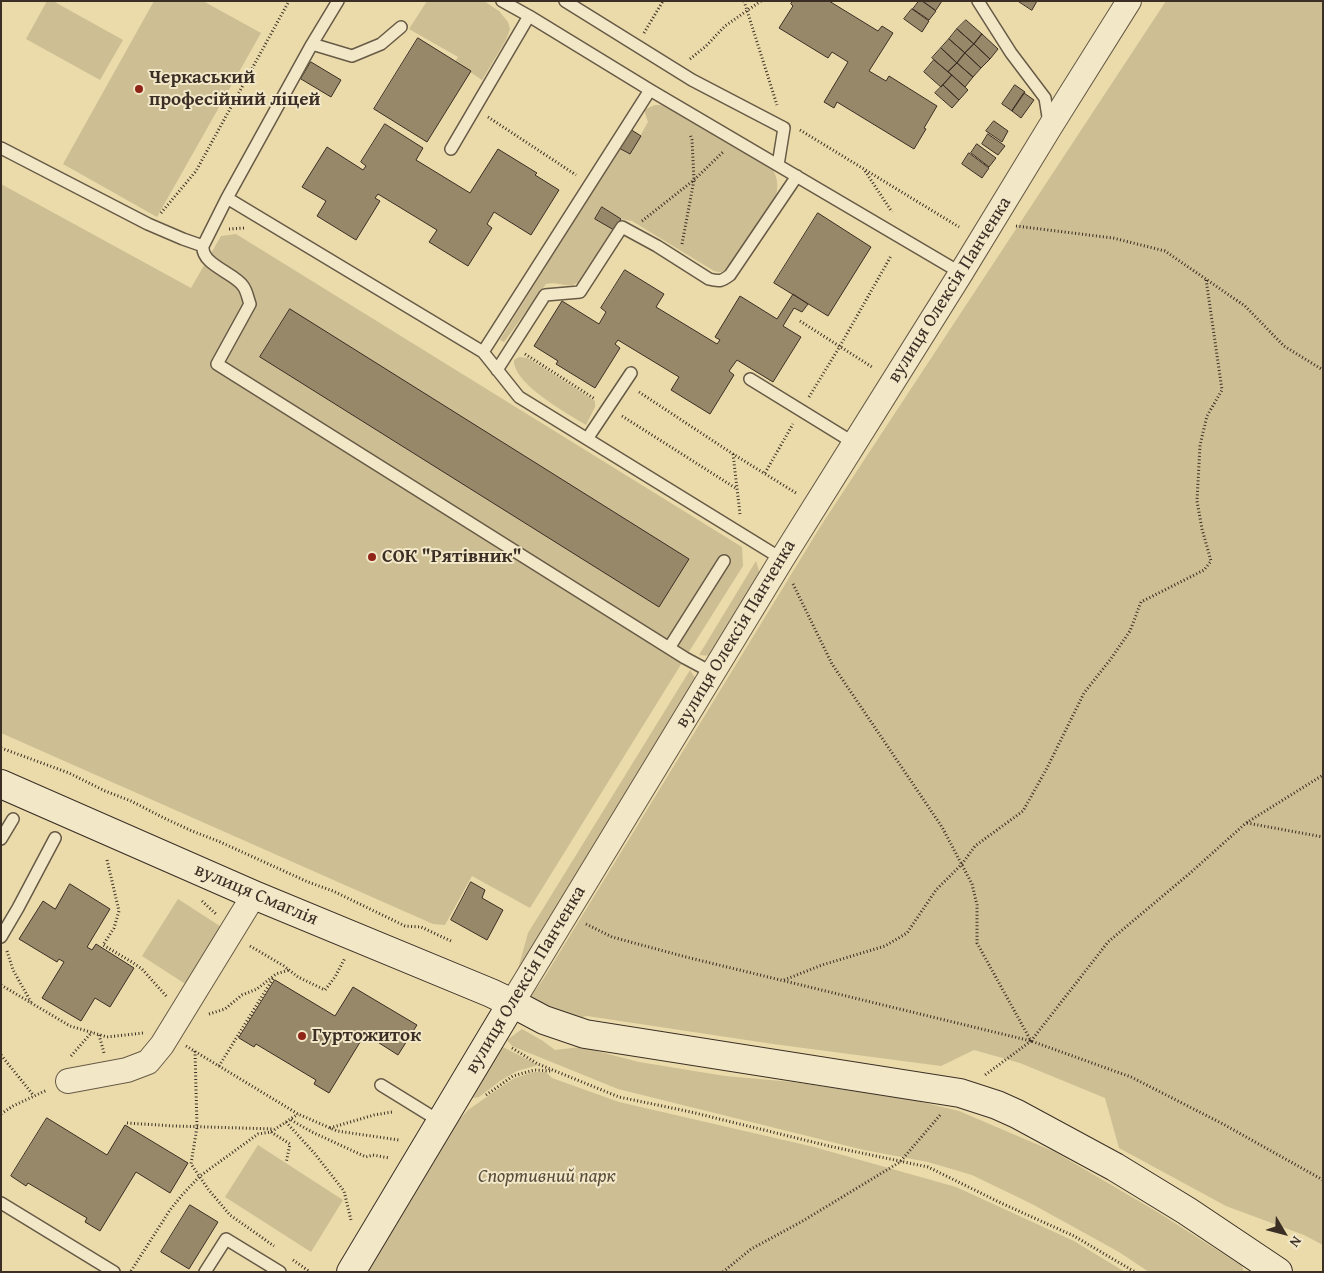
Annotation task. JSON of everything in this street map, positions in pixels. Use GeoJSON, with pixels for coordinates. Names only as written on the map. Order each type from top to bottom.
{"type":"FeatureCollection","features":[{"type":"Feature","properties":{"kind":"street","name":"вулиця Олексія Панченка"},"geometry":{"type":"LineString","coordinates":[[351,1272],[782,559],[1129,1]]}},
{"type":"Feature","properties":{"kind":"street","name":"вулиця Смаглія"},"geometry":{"type":"LineString","coordinates":[[1,784],[254,895],[512,1003],[544,1020],[585,1034],[960,1092],[997,1104],[1115,1167],[1187,1211],[1278,1272]]}},
{"type":"Feature","properties":{"kind":"street"},"geometry":{"type":"LineString","coordinates":[[68,1081],[127,1070],[148,1062],[175,1025],[254,895]]}},
{"type":"Feature","properties":{"kind":"lane"},"geometry":{"type":"LineString","coordinates":[[338,1],[312,44],[227,198],[204,246],[203,251],[207,260],[243,285],[250,304],[217,364],[684,658],[713,673]]}},
{"type":"Feature","properties":{"kind":"lane"},"geometry":{"type":"LineString","coordinates":[[502,1],[961,272]]}},
{"type":"Feature","properties":{"kind":"lane"},"geometry":{"type":"LineString","coordinates":[[565,1],[677,70],[784,128],[778,165]]}},
{"type":"Feature","properties":{"kind":"lane"},"geometry":{"type":"LineString","coordinates":[[978,1],[1012,53],[1045,98],[1050,127]]}},
{"type":"Feature","properties":{"kind":"lane"},"geometry":{"type":"LineString","coordinates":[[451,149],[528,16]]}},
{"type":"Feature","properties":{"kind":"lane"},"geometry":{"type":"LineString","coordinates":[[312,44],[352,56],[381,44],[401,27]]}},
{"type":"Feature","properties":{"kind":"lane"},"geometry":{"type":"LineString","coordinates":[[482,352],[650,90]]}},
{"type":"Feature","properties":{"kind":"lane"},"geometry":{"type":"LineString","coordinates":[[1,148],[151,225],[204,246]]}},
{"type":"Feature","properties":{"kind":"lane"},"geometry":{"type":"LineString","coordinates":[[497,370],[545,295],[580,292],[622,226],[709,279],[722,281],[730,275],[797,176]]}},
{"type":"Feature","properties":{"kind":"lane"},"geometry":{"type":"LineString","coordinates":[[227,198],[482,352],[519,397],[782,559]]}},
{"type":"Feature","properties":{"kind":"lane"},"geometry":{"type":"LineString","coordinates":[[587,439],[628,378]]}},
{"type":"Feature","properties":{"kind":"lane"},"geometry":{"type":"LineString","coordinates":[[750,379],[854,443]]}},
{"type":"Feature","properties":{"kind":"lane"},"geometry":{"type":"LineString","coordinates":[[669,648],[724,561]]}},
{"type":"Feature","properties":{"kind":"lane"},"geometry":{"type":"LineString","coordinates":[[1,839],[13,819]]}},
{"type":"Feature","properties":{"kind":"lane"},"geometry":{"type":"LineString","coordinates":[[2,935],[55,838]]}},
{"type":"Feature","properties":{"kind":"lane"},"geometry":{"type":"LineString","coordinates":[[381,1085],[441,1122]]}},
{"type":"Feature","properties":{"kind":"lane"},"geometry":{"type":"LineString","coordinates":[[1,1203],[114,1272]]}},
{"type":"Feature","properties":{"kind":"lane"},"geometry":{"type":"LineString","coordinates":[[206,1272],[226,1239],[280,1272]]}},
{"type":"Feature","properties":{"kind":"path"},"geometry":{"type":"LineString","coordinates":[[151,225],[196,170],[289,1]]}},
{"type":"Feature","properties":{"kind":"path"},"geometry":{"type":"LineString","coordinates":[[637,46],[663,1]]}},
{"type":"Feature","properties":{"kind":"path"},"geometry":{"type":"LineString","coordinates":[[744,1],[784,128],[796,127],[959,227]]}},
{"type":"Feature","properties":{"kind":"path"},"geometry":{"type":"LineString","coordinates":[[677,70],[706,46],[726,26],[761,1]]}},
{"type":"Feature","properties":{"kind":"path"},"geometry":{"type":"LineString","coordinates":[[474,108],[590,184]]}},
{"type":"Feature","properties":{"kind":"path"},"geometry":{"type":"LineString","coordinates":[[679,261],[694,180],[692,140],[683,109]]}},
{"type":"Feature","properties":{"kind":"path"},"geometry":{"type":"LineString","coordinates":[[630,230],[694,180],[735,140]]}},
{"type":"Feature","properties":{"kind":"path"},"geometry":{"type":"LineString","coordinates":[[863,168],[913,244]]}},
{"type":"Feature","properties":{"kind":"path"},"geometry":{"type":"LineString","coordinates":[[992,223],[1113,238],[1165,251],[1245,306],[1284,346],[1323,370]]}},
{"type":"Feature","properties":{"kind":"path"},"geometry":{"type":"LineString","coordinates":[[765,474],[891,256]]}},
{"type":"Feature","properties":{"kind":"path"},"geometry":{"type":"LineString","coordinates":[[784,980],[822,965],[885,946],[907,934],[936,890],[962,864],[975,846],[1023,811],[1047,768],[1084,693],[1130,631],[1141,602],[1204,570],[1211,561],[1197,501],[1200,445],[1207,416],[1222,390],[1206,280]]}},
{"type":"Feature","properties":{"kind":"path"},"geometry":{"type":"LineString","coordinates":[[800,322],[872,367]]}},
{"type":"Feature","properties":{"kind":"path"},"geometry":{"type":"LineString","coordinates":[[512,346],[737,489]]}},
{"type":"Feature","properties":{"kind":"path"},"geometry":{"type":"LineString","coordinates":[[628,378],[733,454],[796,493]]}},
{"type":"Feature","properties":{"kind":"path"},"geometry":{"type":"LineString","coordinates":[[733,454],[742,534]]}},
{"type":"Feature","properties":{"kind":"path"},"geometry":{"type":"LineString","coordinates":[[782,559],[832,664],[942,827],[962,864],[972,884],[977,905],[977,943],[1031,1042]]}},
{"type":"Feature","properties":{"kind":"path"},"geometry":{"type":"LineString","coordinates":[[1,748],[69,774],[131,801],[185,828],[246,853],[308,882],[333,891],[405,926],[421,927],[451,942]]}},
{"type":"Feature","properties":{"kind":"path"},"geometry":{"type":"LineString","coordinates":[[723,1272],[751,1249],[801,1222],[900,1162],[960,1092],[1031,1042],[1108,942],[1246,823],[1323,775]]}},
{"type":"Feature","properties":{"kind":"path"},"geometry":{"type":"LineString","coordinates":[[1246,823],[1323,836]]}},
{"type":"Feature","properties":{"kind":"path"},"geometry":{"type":"LineString","coordinates":[[107,860],[119,912],[114,928],[103,945],[142,969],[171,1002],[175,1025],[194,1051],[298,1114],[330,1128],[337,1131],[400,1140]]}},
{"type":"Feature","properties":{"kind":"path"},"geometry":{"type":"LineString","coordinates":[[566,915],[612,937],[1031,1042],[1131,1077],[1223,1124],[1323,1180]]}},
{"type":"Feature","properties":{"kind":"path"},"geometry":{"type":"LineString","coordinates":[[231,933],[298,977],[325,990],[335,977],[346,955]]}},
{"type":"Feature","properties":{"kind":"path"},"geometry":{"type":"LineString","coordinates":[[2,935],[12,970],[32,1003]]}},
{"type":"Feature","properties":{"kind":"path"},"geometry":{"type":"LineString","coordinates":[[1,985],[70,1026],[107,1037],[144,1033],[225,1009],[242,995],[257,988],[276,974],[289,970]]}},
{"type":"Feature","properties":{"kind":"path"},"geometry":{"type":"LineString","coordinates":[[219,1066],[276,974]]}},
{"type":"Feature","properties":{"kind":"path"},"geometry":{"type":"LineString","coordinates":[[492,1037],[538,1064],[620,1097],[691,1112],[833,1147],[928,1167],[1074,1236],[1134,1272]]}},
{"type":"Feature","properties":{"kind":"path"},"geometry":{"type":"LineString","coordinates":[[194,1051],[197,1127],[191,1164],[208,1189],[230,1215],[281,1251]]}},
{"type":"Feature","properties":{"kind":"path"},"geometry":{"type":"LineString","coordinates":[[1,1056],[34,1096]]}},
{"type":"Feature","properties":{"kind":"path"},"geometry":{"type":"LineString","coordinates":[[483,1098],[513,1076],[534,1070],[553,1071]]}},
{"type":"Feature","properties":{"kind":"path"},"geometry":{"type":"LineString","coordinates":[[1,1114],[13,1106],[68,1081]]}},
{"type":"Feature","properties":{"kind":"path"},"geometry":{"type":"LineString","coordinates":[[330,1128],[398,1110],[409,1102]]}},
{"type":"Feature","properties":{"kind":"path"},"geometry":{"type":"LineString","coordinates":[[131,1272],[170,1210],[200,1176],[258,1134],[271,1132],[298,1114]]}},
{"type":"Feature","properties":{"kind":"path"},"geometry":{"type":"LineString","coordinates":[[291,1120],[366,1157],[373,1155],[389,1158]]}},
{"type":"Feature","properties":{"kind":"path"},"geometry":{"type":"LineString","coordinates":[[286,1122],[315,1154],[344,1191],[351,1220]]}},
{"type":"Feature","properties":{"kind":"path"},"geometry":{"type":"LineString","coordinates":[[127,1123],[276,1129]]}},
{"type":"Feature","properties":{"kind":"path"},"geometry":{"type":"LineString","coordinates":[[271,1132],[290,1144],[286,1163]]}},
{"type":"Feature","properties":{"kind":"path"},"geometry":{"type":"LineString","coordinates":[[288,1256],[310,1272]]}},
{"type":"Feature","properties":{"kind":"green space"},"geometry":{"type":"Polygon","coordinates":[[[47,1],[53,1],[123,40],[100,80],[26,39],[47,1]]]}},
{"type":"Feature","properties":{"kind":"green space"},"geometry":{"type":"Polygon","coordinates":[[[154,1],[203,1],[261,33],[157,217],[63,164],[154,1]]]}},
{"type":"Feature","properties":{"kind":"green space"},"geometry":{"type":"Polygon","coordinates":[[[427,1],[484,1],[499,11],[508,22],[510,29],[506,40],[482,80],[455,62],[458,57],[409,29],[427,1]]]}},
{"type":"Feature","properties":{"kind":"green space"},"geometry":{"type":"Polygon","coordinates":[[[1166,1],[1323,1],[1323,1245],[1304,1235],[1226,1206],[1119,1148],[1105,1098],[1020,1063],[974,1050],[941,1066],[773,1044],[587,1016],[578,1018],[559,1010],[537,1005],[531,996],[544,978],[822,524],[1166,1]]]}},
{"type":"Feature","properties":{"kind":"green space"},"geometry":{"type":"Polygon","coordinates":[[[655,105],[661,105],[677,112],[771,167],[775,173],[777,180],[776,195],[730,265],[723,272],[714,271],[632,221],[621,219],[602,207],[596,219],[614,230],[583,279],[573,285],[546,284],[504,342],[500,340],[619,148],[630,154],[648,122],[644,110],[655,105]]]}},
{"type":"Feature","properties":{"kind":"green space","name":"СОК \"Рятівник\""},"geometry":{"type":"Polygon","coordinates":[[[1,184],[191,288],[221,236],[236,234],[742,547],[743,566],[530,908],[472,876],[445,925],[433,924],[1,733],[1,184]]]}},
{"type":"Feature","properties":{"kind":"green space"},"geometry":{"type":"Polygon","coordinates":[[[519,357],[531,360],[595,401],[595,407],[586,425],[542,397],[522,379],[516,369],[514,360],[519,357]]]}},
{"type":"Feature","properties":{"kind":"green space"},"geometry":{"type":"Polygon","coordinates":[[[756,561],[760,574],[712,656],[699,655],[756,561]]]}},
{"type":"Feature","properties":{"kind":"green space"},"geometry":{"type":"Polygon","coordinates":[[[690,670],[696,679],[527,963],[518,969],[528,933],[690,670]]]}},
{"type":"Feature","properties":{"kind":"green space"},"geometry":{"type":"Polygon","coordinates":[[[178,899],[223,928],[187,985],[142,956],[178,899]]]}},
{"type":"Feature","properties":{"kind":"green space"},"geometry":{"type":"Polygon","coordinates":[[[522,1029],[555,1050],[581,1047],[639,1062],[725,1076],[793,1082],[913,1100],[959,1111],[1055,1152],[1159,1213],[1242,1266],[1244,1272],[1149,1272],[1119,1252],[1032,1204],[972,1175],[928,1162],[864,1150],[618,1089],[512,1046],[507,1040],[522,1029]]]}},
{"type":"Feature","properties":{"kind":"green space"},"geometry":{"type":"Polygon","coordinates":[[[501,1046],[538,1065],[517,1071],[479,1097],[467,1099],[501,1046]]]}},
{"type":"Feature","properties":{"kind":"green space","name":"Спортивний парк"},"geometry":{"type":"Polygon","coordinates":[[[532,1072],[546,1072],[552,1078],[619,1102],[814,1147],[956,1187],[1074,1241],[1125,1272],[362,1272],[452,1128],[468,1110],[513,1079],[532,1072]]]}},
{"type":"Feature","properties":{"kind":"green space"},"geometry":{"type":"Polygon","coordinates":[[[258,1145],[343,1200],[311,1252],[225,1197],[258,1145]]]}},
{"type":"Feature","properties":{"kind":"building"},"geometry":{"type":"Polygon","coordinates":[[[793,1],[829,1],[878,31],[882,26],[893,33],[869,71],[886,81],[889,76],[937,106],[914,149],[837,102],[834,108],[824,102],[848,62],[832,52],[828,58],[779,28],[793,6],[791,4],[793,1]]]}},
{"type":"Feature","properties":{"kind":"building"},"geometry":{"type":"Polygon","coordinates":[[[919,1],[922,1],[936,11],[929,20],[913,9],[919,1]]]}},
{"type":"Feature","properties":{"kind":"building"},"geometry":{"type":"Polygon","coordinates":[[[923,1],[942,1],[936,10],[923,1]]]}},
{"type":"Feature","properties":{"kind":"building"},"geometry":{"type":"Polygon","coordinates":[[[1018,1],[1037,1],[1032,10],[1018,1]]]}},
{"type":"Feature","properties":{"kind":"building"},"geometry":{"type":"Polygon","coordinates":[[[912,9],[929,21],[922,32],[904,19],[912,9]]]}},
{"type":"Feature","properties":{"kind":"building"},"geometry":{"type":"Polygon","coordinates":[[[966,20],[982,34],[974,44],[957,29],[966,20]]]}},
{"type":"Feature","properties":{"kind":"building"},"geometry":{"type":"Polygon","coordinates":[[[957,29],[974,44],[965,53],[949,39],[957,29]]]}},
{"type":"Feature","properties":{"kind":"building"},"geometry":{"type":"Polygon","coordinates":[[[982,34],[998,49],[990,59],[974,44],[982,34]]]}},
{"type":"Feature","properties":{"kind":"building"},"geometry":{"type":"Polygon","coordinates":[[[418,38],[471,71],[427,142],[374,109],[418,38]]]}},
{"type":"Feature","properties":{"kind":"building"},"geometry":{"type":"Polygon","coordinates":[[[949,39],[965,53],[957,63],[941,48],[949,39]]]}},
{"type":"Feature","properties":{"kind":"building"},"geometry":{"type":"Polygon","coordinates":[[[974,44],[990,59],[981,68],[965,53],[974,44]]]}},
{"type":"Feature","properties":{"kind":"building"},"geometry":{"type":"Polygon","coordinates":[[[941,48],[957,63],[948,72],[932,58],[941,48]]]}},
{"type":"Feature","properties":{"kind":"building"},"geometry":{"type":"Polygon","coordinates":[[[965,53],[981,68],[973,77],[957,63],[965,53]]]}},
{"type":"Feature","properties":{"kind":"building"},"geometry":{"type":"Polygon","coordinates":[[[934,60],[952,75],[941,87],[924,72],[934,60]]]}},
{"type":"Feature","properties":{"kind":"building"},"geometry":{"type":"Polygon","coordinates":[[[311,62],[341,80],[331,97],[301,79],[311,62]]]}},
{"type":"Feature","properties":{"kind":"building"},"geometry":{"type":"Polygon","coordinates":[[[957,63],[973,77],[965,87],[948,72],[957,63]]]}},
{"type":"Feature","properties":{"kind":"building"},"geometry":{"type":"Polygon","coordinates":[[[952,75],[968,90],[959,100],[943,85],[952,75]]]}},
{"type":"Feature","properties":{"kind":"building"},"geometry":{"type":"Polygon","coordinates":[[[943,85],[959,100],[952,108],[935,93],[943,85]]]}},
{"type":"Feature","properties":{"kind":"building"},"geometry":{"type":"Polygon","coordinates":[[[1015,85],[1025,92],[1012,111],[1002,104],[1015,85]]]}},
{"type":"Feature","properties":{"kind":"building"},"geometry":{"type":"Polygon","coordinates":[[[1024,93],[1034,100],[1021,118],[1012,111],[1024,93]]]}},
{"type":"Feature","properties":{"kind":"building"},"geometry":{"type":"Polygon","coordinates":[[[994,121],[1008,131],[1002,142],[986,131],[994,121]]]}},
{"type":"Feature","properties":{"kind":"building"},"geometry":{"type":"Polygon","coordinates":[[[385,124],[423,148],[416,160],[470,193],[498,149],[537,173],[535,175],[559,190],[531,235],[494,212],[487,224],[492,228],[468,266],[429,242],[437,230],[378,194],[375,198],[380,201],[356,240],[317,216],[326,201],[302,187],[327,147],[363,170],[366,166],[361,162],[385,124]]]}},
{"type":"Feature","properties":{"kind":"building"},"geometry":{"type":"Polygon","coordinates":[[[630,129],[641,136],[630,154],[619,148],[630,129]]]}},
{"type":"Feature","properties":{"kind":"building"},"geometry":{"type":"Polygon","coordinates":[[[988,134],[1005,146],[998,155],[982,144],[988,134]]]}},
{"type":"Feature","properties":{"kind":"building"},"geometry":{"type":"Polygon","coordinates":[[[977,144],[996,158],[989,167],[971,153],[977,144]]]}},
{"type":"Feature","properties":{"kind":"building"},"geometry":{"type":"Polygon","coordinates":[[[969,153],[989,168],[982,178],[962,164],[969,153]]]}},
{"type":"Feature","properties":{"kind":"building"},"geometry":{"type":"Polygon","coordinates":[[[602,207],[621,219],[614,230],[595,219],[602,207]]]}},
{"type":"Feature","properties":{"kind":"building"},"geometry":{"type":"Polygon","coordinates":[[[818,213],[871,247],[828,316],[774,283],[818,213]]]}},
{"type":"Feature","properties":{"kind":"building"},"geometry":{"type":"Polygon","coordinates":[[[625,270],[664,294],[656,307],[717,344],[720,340],[715,337],[740,296],[777,319],[793,294],[808,304],[802,312],[794,308],[783,326],[801,337],[773,382],[737,360],[729,371],[734,375],[710,414],[671,390],[679,377],[618,340],[615,344],[620,348],[595,388],[556,364],[558,361],[534,346],[562,301],[599,324],[606,312],[601,308],[625,270]]]}},
{"type":"Feature","properties":{"kind":"building"},"geometry":{"type":"Polygon","coordinates":[[[290,309],[689,559],[659,607],[260,357],[290,309]]]}},
{"type":"Feature","properties":{"kind":"building"},"geometry":{"type":"Polygon","coordinates":[[[471,882],[485,890],[482,898],[503,910],[487,940],[451,920],[471,882]]]}},
{"type":"Feature","properties":{"kind":"building"},"geometry":{"type":"Polygon","coordinates":[[[70,884],[110,909],[87,947],[92,950],[96,944],[134,968],[110,1007],[95,998],[81,1021],[42,998],[64,962],[59,959],[57,962],[19,939],[43,901],[55,909],[70,884]]]}},
{"type":"Feature","properties":{"kind":"building","name":"Гуртожиток"},"geometry":{"type":"Polygon","coordinates":[[[275,980],[335,1016],[353,987],[417,1025],[398,1055],[365,1034],[329,1093],[314,1084],[316,1080],[256,1044],[254,1047],[239,1038],[275,980]]]}},
{"type":"Feature","properties":{"kind":"building"},"geometry":{"type":"Polygon","coordinates":[[[47,1118],[107,1155],[125,1125],[188,1163],[170,1193],[136,1172],[100,1231],[85,1222],[87,1218],[28,1183],[26,1186],[11,1176],[47,1118]]]}},
{"type":"Feature","properties":{"kind":"building"},"geometry":{"type":"Polygon","coordinates":[[[190,1205],[218,1222],[189,1269],[161,1252],[190,1205]]]}},
{"type":"Feature","properties":{"kind":"place","name":"Черкаський професійний ліцей"},"geometry":{"type":"Point","coordinates":[139,89]}},
{"type":"Feature","properties":{"kind":"place","name":"СОК \"Рятівник\""},"geometry":{"type":"Point","coordinates":[372,557]}},
{"type":"Feature","properties":{"kind":"place","name":"Гуртожиток"},"geometry":{"type":"Point","coordinates":[302,1036]}}]}
